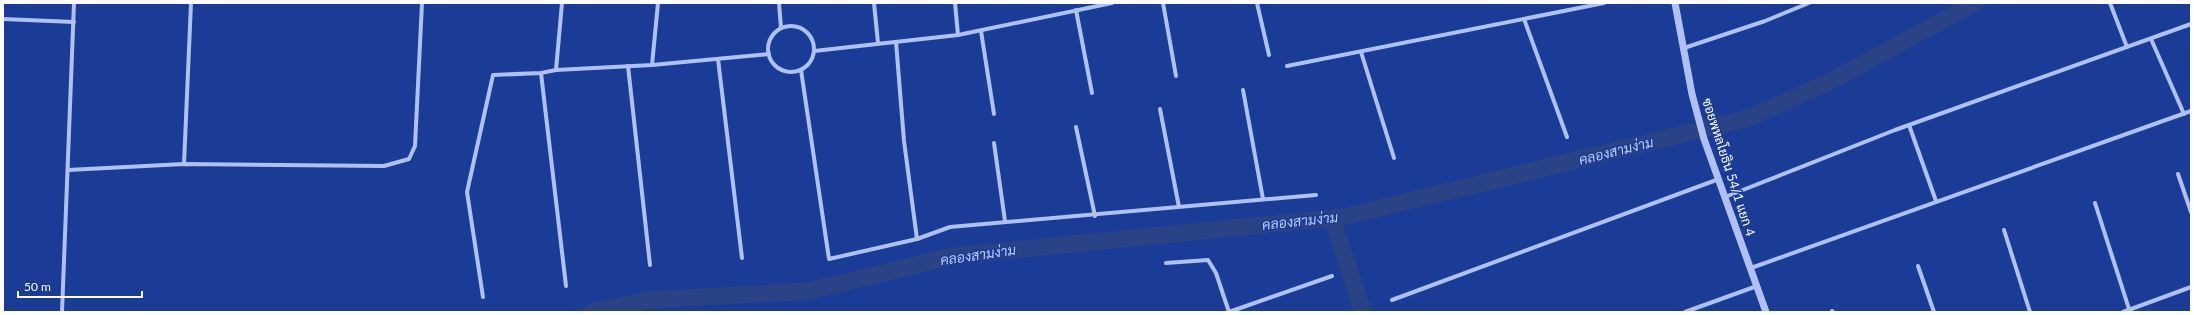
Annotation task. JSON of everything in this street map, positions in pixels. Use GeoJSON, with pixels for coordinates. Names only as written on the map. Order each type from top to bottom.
{"type":"FeatureCollection","features":[{"type":"Feature","properties":{"kind":"street"},"geometry":{"type":"LineString","coordinates":[[62,312],[74,3]]}},
{"type":"Feature","properties":{"kind":"street"},"geometry":{"type":"LineString","coordinates":[[184,164],[191,3]]}},
{"type":"Feature","properties":{"kind":"street"},"geometry":{"type":"LineString","coordinates":[[68,170],[184,164],[384,166],[409,159],[415,146],[422,3]]}},
{"type":"Feature","properties":{"kind":"street"},"geometry":{"type":"LineString","coordinates":[[556,70],[562,3]]}},
{"type":"Feature","properties":{"kind":"street"},"geometry":{"type":"LineString","coordinates":[[652,65],[658,3]]}},
{"type":"Feature","properties":{"kind":"street"},"geometry":{"type":"LineString","coordinates":[[779,3],[781,28]]}},
{"type":"Feature","properties":{"kind":"street"},"geometry":{"type":"LineString","coordinates":[[874,3],[878,43]]}},
{"type":"Feature","properties":{"kind":"street"},"geometry":{"type":"LineString","coordinates":[[955,3],[958,35]]}},
{"type":"Feature","properties":{"kind":"street"},"geometry":{"type":"LineString","coordinates":[[814,51],[958,35],[1112,3]]}},
{"type":"Feature","properties":{"kind":"street"},"geometry":{"type":"LineString","coordinates":[[1163,3],[1176,76]]}},
{"type":"Feature","properties":{"kind":"street"},"geometry":{"type":"LineString","coordinates":[[1257,3],[1269,55]]}},
{"type":"Feature","properties":{"kind":"street"},"geometry":{"type":"LineString","coordinates":[[1287,66],[1604,3]]}},
{"type":"Feature","properties":{"kind":"street","name":"ซอยพหลโยธิน 54/1 แยก 4"},"geometry":{"type":"LineString","coordinates":[[1675,3],[1692,94],[1704,139],[1766,312]]}},
{"type":"Feature","properties":{"kind":"street"},"geometry":{"type":"LineString","coordinates":[[1684,48],[1765,21],[1809,3]]}},
{"type":"Feature","properties":{"kind":"street"},"geometry":{"type":"LineString","coordinates":[[2110,3],[2127,47]]}},
{"type":"Feature","properties":{"kind":"street"},"geometry":{"type":"LineString","coordinates":[[1076,10],[1092,93]]}},
{"type":"Feature","properties":{"kind":"street"},"geometry":{"type":"LineString","coordinates":[[3,19],[74,22]]}},
{"type":"Feature","properties":{"kind":"street"},"geometry":{"type":"LineString","coordinates":[[1524,19],[1567,138]]}},
{"type":"Feature","properties":{"kind":"street"},"geometry":{"type":"LineString","coordinates":[[1725,197],[1909,125],[2191,24]]}},
{"type":"Feature","properties":{"kind":"street"},"geometry":{"type":"LineString","coordinates":[[792,26],[804,30],[812,39],[814,51],[810,62],[801,70],[789,73],[778,69],[770,60],[768,48],[771,36],[781,28],[792,26]]}},
{"type":"Feature","properties":{"kind":"street"},"geometry":{"type":"LineString","coordinates":[[981,31],[994,114]]}},
{"type":"Feature","properties":{"kind":"street"},"geometry":{"type":"LineString","coordinates":[[2151,39],[2184,114]]}},
{"type":"Feature","properties":{"kind":"street"},"geometry":{"type":"LineString","coordinates":[[896,42],[904,141],[917,239]]}},
{"type":"Feature","properties":{"kind":"street"},"geometry":{"type":"LineString","coordinates":[[1360,52],[1394,158]]}},
{"type":"Feature","properties":{"kind":"street"},"geometry":{"type":"LineString","coordinates":[[483,297],[467,192],[492,75],[652,65],[769,54]]}},
{"type":"Feature","properties":{"kind":"street"},"geometry":{"type":"LineString","coordinates":[[718,59],[742,258]]}},
{"type":"Feature","properties":{"kind":"street"},"geometry":{"type":"LineString","coordinates":[[628,66],[650,265]]}},
{"type":"Feature","properties":{"kind":"street"},"geometry":{"type":"LineString","coordinates":[[801,70],[829,259],[917,239],[950,227],[1005,221],[1094,216],[1316,195]]}},
{"type":"Feature","properties":{"kind":"street"},"geometry":{"type":"LineString","coordinates":[[541,73],[566,286]]}},
{"type":"Feature","properties":{"kind":"street"},"geometry":{"type":"LineString","coordinates":[[1243,90],[1263,199]]}},
{"type":"Feature","properties":{"kind":"street"},"geometry":{"type":"LineString","coordinates":[[1160,109],[1179,207]]}},
{"type":"Feature","properties":{"kind":"street"},"geometry":{"type":"LineString","coordinates":[[1751,268],[2191,111]]}},
{"type":"Feature","properties":{"kind":"street"},"geometry":{"type":"LineString","coordinates":[[1909,125],[1936,202]]}},
{"type":"Feature","properties":{"kind":"street"},"geometry":{"type":"LineString","coordinates":[[1076,126],[1094,216]]}},
{"type":"Feature","properties":{"kind":"street"},"geometry":{"type":"LineString","coordinates":[[994,143],[1005,221]]}},
{"type":"Feature","properties":{"kind":"street"},"geometry":{"type":"LineString","coordinates":[[2178,174],[2191,212]]}},
{"type":"Feature","properties":{"kind":"street"},"geometry":{"type":"LineString","coordinates":[[1392,300],[1719,179]]}},
{"type":"Feature","properties":{"kind":"street"},"geometry":{"type":"LineString","coordinates":[[2095,203],[2129,311]]}},
{"type":"Feature","properties":{"kind":"street"},"geometry":{"type":"LineString","coordinates":[[2004,230],[2030,312]]}},
{"type":"Feature","properties":{"kind":"street"},"geometry":{"type":"LineString","coordinates":[[1166,263],[1208,260],[1216,273],[1229,312],[1332,276]]}},
{"type":"Feature","properties":{"kind":"street"},"geometry":{"type":"LineString","coordinates":[[1918,266],[1934,312]]}},
{"type":"Feature","properties":{"kind":"street"},"geometry":{"type":"LineString","coordinates":[[1685,312],[1757,286]]}},
{"type":"Feature","properties":{"kind":"street"},"geometry":{"type":"LineString","coordinates":[[2123,312],[2191,287]]}},
{"type":"Feature","properties":{"kind":"waterway","name":"คลองสามง่าม"},"geometry":{"type":"LineString","coordinates":[[592,312],[649,300],[809,291],[953,256],[1343,217],[1749,118],[1829,82],[1975,3]]}},
{"type":"Feature","properties":{"kind":"waterway"},"geometry":{"type":"LineString","coordinates":[[1332,218],[1363,312]]}}]}
